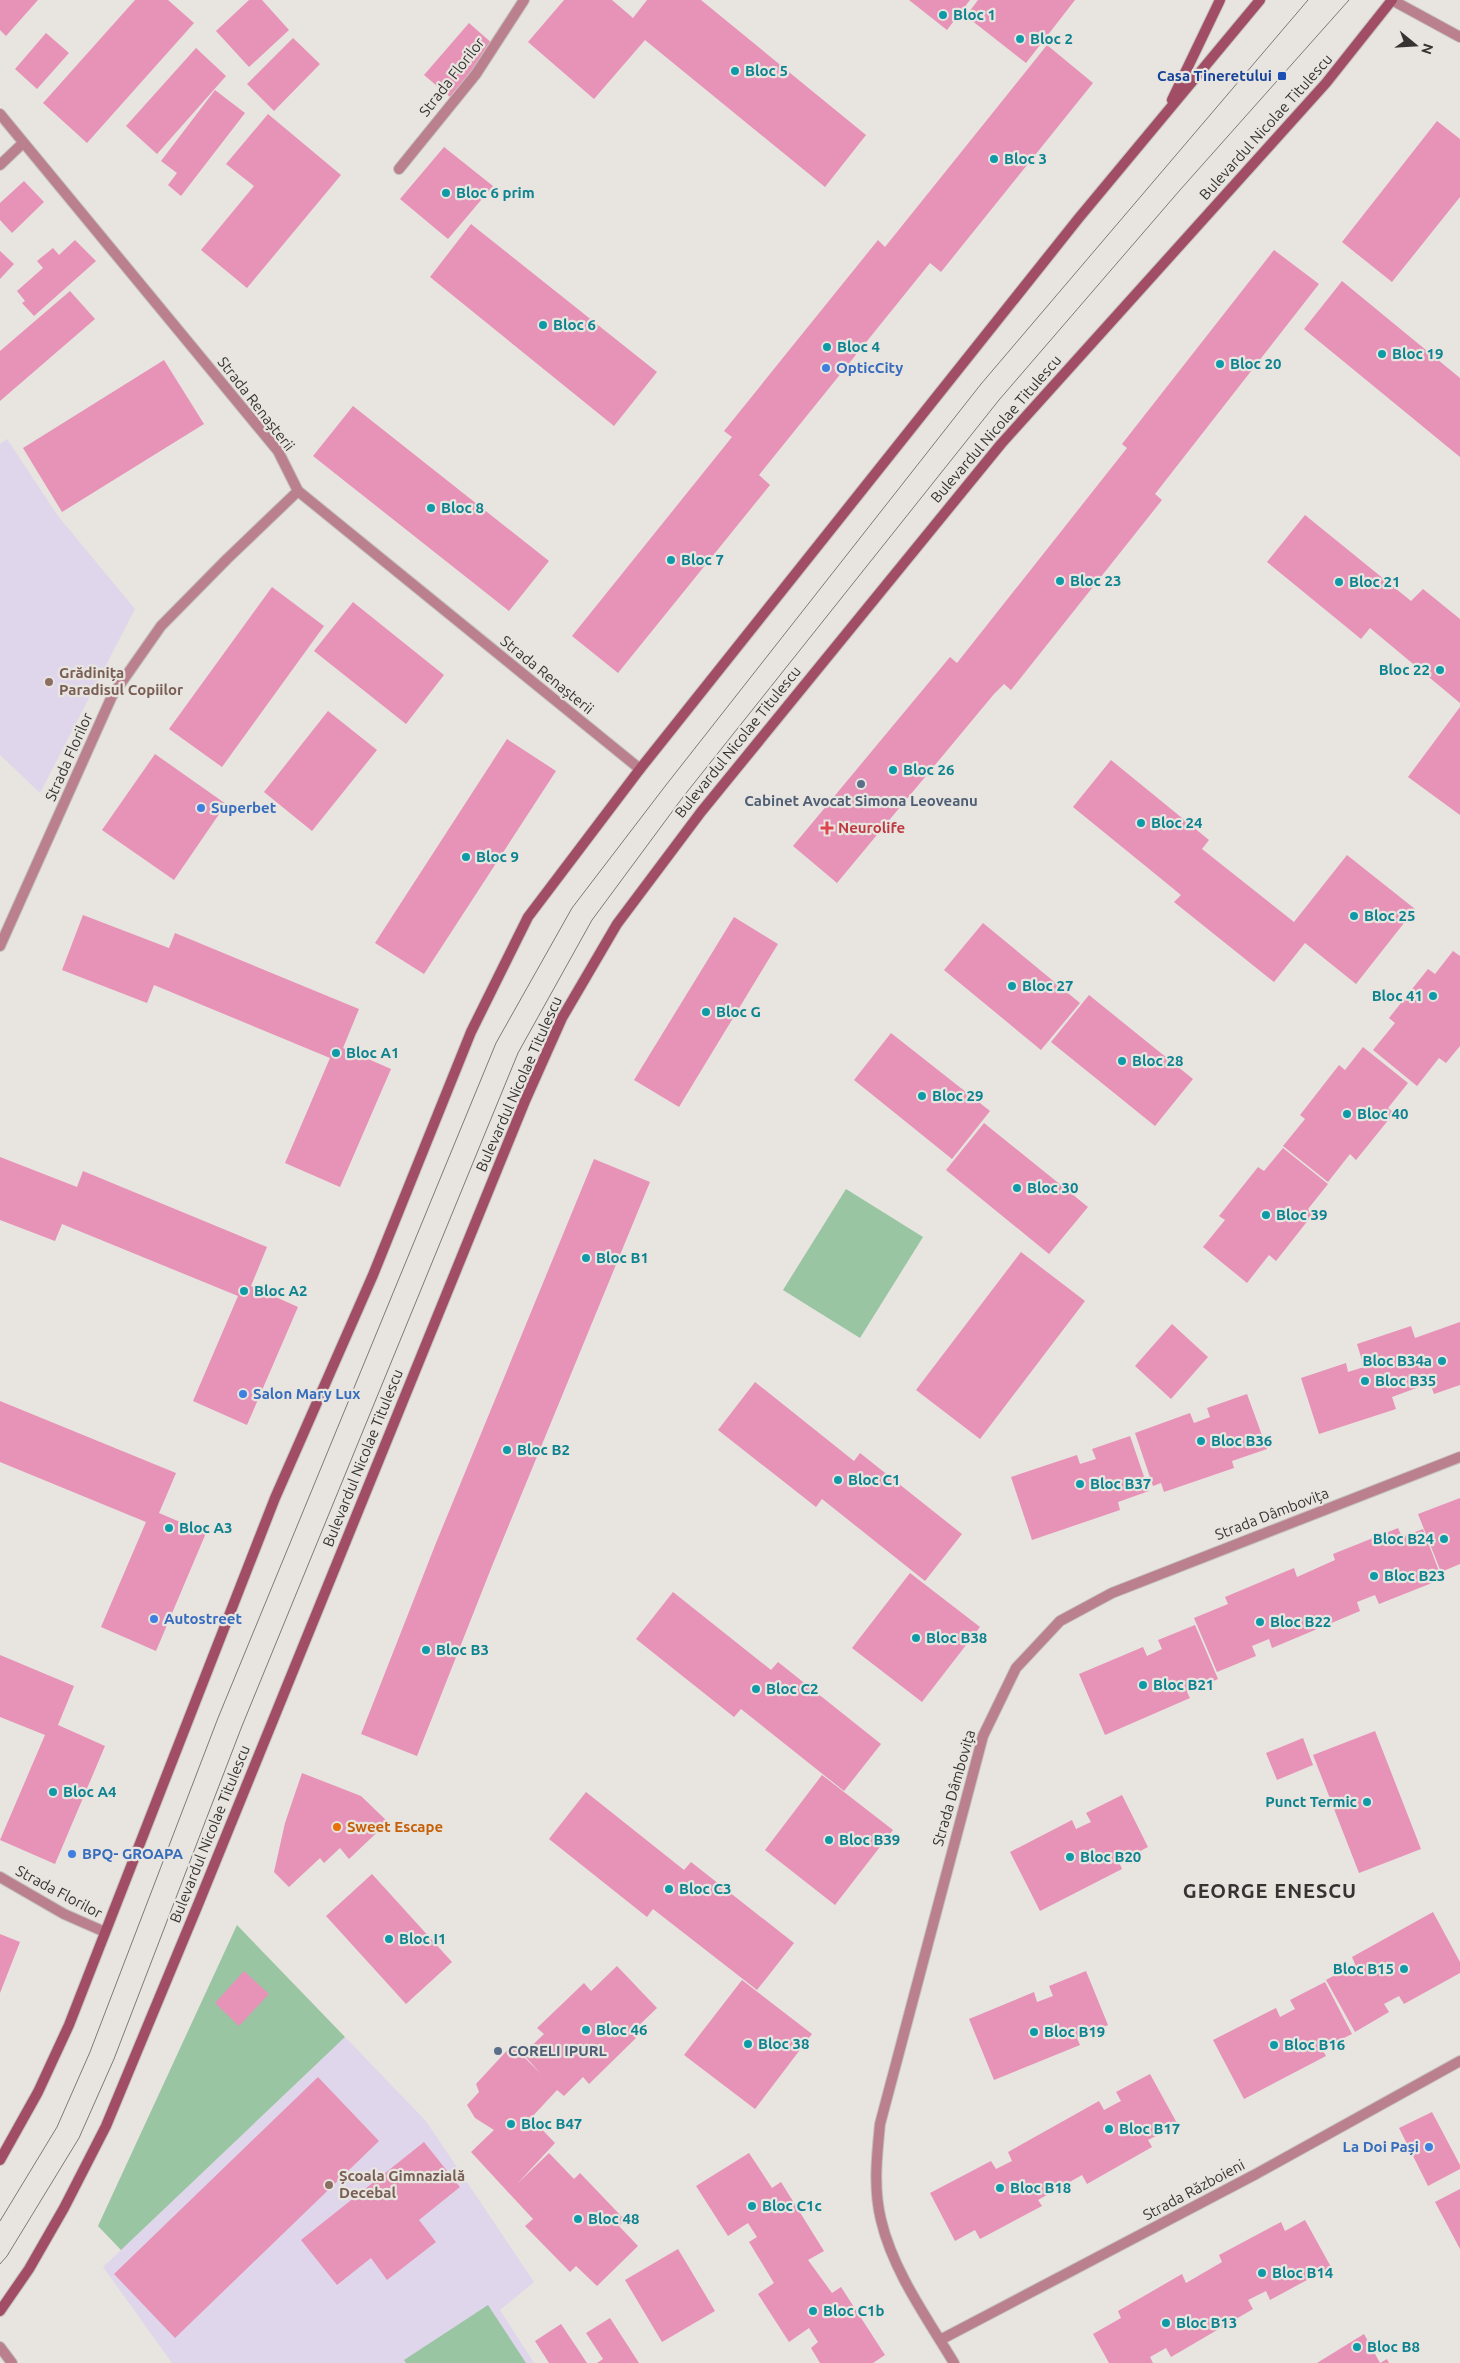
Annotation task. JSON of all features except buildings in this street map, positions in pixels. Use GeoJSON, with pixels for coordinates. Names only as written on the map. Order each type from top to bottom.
{"type":"FeatureCollection","features":[{"type":"Feature","properties":{"kind":"main road"},"geometry":{"type":"LineString","coordinates":[[1166,112],[1220,0]]}},
{"type":"Feature","properties":{"kind":"main road"},"geometry":{"type":"LineString","coordinates":[[0,2160],[38,2092],[69,2025],[275,1498],[373,1275],[471,1032],[528,917],[640,769],[1078,219],[1260,0]]}},
{"type":"Feature","properties":{"kind":"main road","name":"Bulevardul Nicolae Titulescu"},"geometry":{"type":"LineString","coordinates":[[0,2311],[29,2269],[64,2208],[106,2126],[197,1908],[525,1101],[562,1018],[617,924],[700,812],[984,464],[1326,83],[1392,0]]}},
{"type":"Feature","properties":{"kind":"street","name":"Strada Florilor"},"geometry":{"type":"LineString","coordinates":[[399,169],[476,74],[524,0]]}},
{"type":"Feature","properties":{"kind":"street"},"geometry":{"type":"LineString","coordinates":[[1392,0],[1460,37]]}},
{"type":"Feature","properties":{"kind":"street","name":"Strada Renașterii"},"geometry":{"type":"LineString","coordinates":[[0,114],[278,451],[298,491],[640,769]]}},
{"type":"Feature","properties":{"kind":"street"},"geometry":{"type":"LineString","coordinates":[[0,164],[24,143]]}},
{"type":"Feature","properties":{"kind":"street","name":"Strada Florilor"},"geometry":{"type":"LineString","coordinates":[[0,946],[112,696],[161,626],[298,491]]}},
{"type":"Feature","properties":{"kind":"street","name":"Strada Dâmbovița"},"geometry":{"type":"LineString","coordinates":[[954,2363],[897,2264],[881,2219],[876,2174],[880,2124],[983,1736],[1016,1668],[1060,1621],[1112,1593],[1460,1457]]}},
{"type":"Feature","properties":{"kind":"street","name":"Strada Florilor"},"geometry":{"type":"LineString","coordinates":[[0,1877],[64,1914],[105,1932]]}},
{"type":"Feature","properties":{"kind":"street","name":"Strada Războieni"},"geometry":{"type":"LineString","coordinates":[[940,2340],[1256,2174],[1460,2061]]}},
{"type":"Feature","properties":{"kind":"street"},"geometry":{"type":"LineString","coordinates":[[0,2347],[12,2363]]}},
{"type":"Feature","properties":{"kind":"shaded area","name":"Grădinița Paradisul Copiilor"},"geometry":{"type":"Polygon","coordinates":[[[7,439],[58,516],[135,609],[40,793],[0,755],[0,444],[7,439]]]}},
{"type":"Feature","properties":{"kind":"shaded area","name":"Școala Gimnazială Decebal"},"geometry":{"type":"Polygon","coordinates":[[[345,2037],[426,2121],[534,2282],[500,2310],[534,2363],[172,2363],[103,2267],[345,2037]]]}},
{"type":"Feature","properties":{"kind":"green space"},"geometry":{"type":"Polygon","coordinates":[[[846,1189],[923,1237],[860,1338],[783,1290],[846,1189]]]}},
{"type":"Feature","properties":{"kind":"green space"},"geometry":{"type":"Polygon","coordinates":[[[237,1925],[345,2037],[121,2250],[98,2226],[237,1925]]]}},
{"type":"Feature","properties":{"kind":"green space"},"geometry":{"type":"Polygon","coordinates":[[[488,2305],[526,2363],[406,2363],[404,2360],[488,2305]]]}},
{"type":"Feature","properties":{"kind":"tram line"},"geometry":{"type":"LineString","coordinates":[[0,2221],[57,2127],[90,2052],[218,1718],[496,1043],[572,908],[666,785],[981,384],[1308,0]]}},
{"type":"Feature","properties":{"kind":"tram line"},"geometry":{"type":"LineString","coordinates":[[0,2264],[7,2256],[79,2138],[114,2059],[242,1726],[518,1053],[592,920],[683,797],[999,400],[1180,190],[1349,0]]}},
{"type":"Feature","properties":{"kind":"place","name":"Bloc 1"},"geometry":{"type":"Point","coordinates":[943,15]}},
{"type":"Feature","properties":{"kind":"place","name":"Bloc 2"},"geometry":{"type":"Point","coordinates":[1020,39]}},
{"type":"Feature","properties":{"kind":"place","name":"Bloc 5"},"geometry":{"type":"Point","coordinates":[735,71]}},
{"type":"Feature","properties":{"kind":"place","name":"Casa Tineretului"},"geometry":{"type":"Point","coordinates":[1282,76]}},
{"type":"Feature","properties":{"kind":"place","name":"Bloc 3"},"geometry":{"type":"Point","coordinates":[994,159]}},
{"type":"Feature","properties":{"kind":"place","name":"Bloc 6 prim"},"geometry":{"type":"Point","coordinates":[446,193]}},
{"type":"Feature","properties":{"kind":"place","name":"Bloc 6"},"geometry":{"type":"Point","coordinates":[543,325]}},
{"type":"Feature","properties":{"kind":"place","name":"Bloc 4"},"geometry":{"type":"Point","coordinates":[827,347]}},
{"type":"Feature","properties":{"kind":"place","name":"Bloc 19"},"geometry":{"type":"Point","coordinates":[1382,354]}},
{"type":"Feature","properties":{"kind":"place","name":"Bloc 20"},"geometry":{"type":"Point","coordinates":[1220,364]}},
{"type":"Feature","properties":{"kind":"place","name":"OpticCity"},"geometry":{"type":"Point","coordinates":[826,368]}},
{"type":"Feature","properties":{"kind":"place","name":"Bloc 8"},"geometry":{"type":"Point","coordinates":[431,508]}},
{"type":"Feature","properties":{"kind":"place","name":"Bloc 7"},"geometry":{"type":"Point","coordinates":[671,560]}},
{"type":"Feature","properties":{"kind":"place","name":"Bloc 23"},"geometry":{"type":"Point","coordinates":[1060,581]}},
{"type":"Feature","properties":{"kind":"place","name":"Bloc 21"},"geometry":{"type":"Point","coordinates":[1339,582]}},
{"type":"Feature","properties":{"kind":"place","name":"Bloc 22"},"geometry":{"type":"Point","coordinates":[1440,670]}},
{"type":"Feature","properties":{"kind":"place","name":"Grădinița Paradisul Copiilor"},"geometry":{"type":"Point","coordinates":[49,682]}},
{"type":"Feature","properties":{"kind":"place","name":"Bloc 26"},"geometry":{"type":"Point","coordinates":[893,770]}},
{"type":"Feature","properties":{"kind":"place","name":"Cabinet Avocat Simona Leoveanu"},"geometry":{"type":"Point","coordinates":[861,784]}},
{"type":"Feature","properties":{"kind":"place","name":"Superbet"},"geometry":{"type":"Point","coordinates":[201,808]}},
{"type":"Feature","properties":{"kind":"place","name":"Bloc 24"},"geometry":{"type":"Point","coordinates":[1141,823]}},
{"type":"Feature","properties":{"kind":"place","name":"Neurolife"},"geometry":{"type":"Point","coordinates":[827,828]}},
{"type":"Feature","properties":{"kind":"place","name":"Bloc 9"},"geometry":{"type":"Point","coordinates":[466,857]}},
{"type":"Feature","properties":{"kind":"place","name":"Bloc 25"},"geometry":{"type":"Point","coordinates":[1354,916]}},
{"type":"Feature","properties":{"kind":"place","name":"Bloc 27"},"geometry":{"type":"Point","coordinates":[1012,986]}},
{"type":"Feature","properties":{"kind":"place","name":"Bloc 41"},"geometry":{"type":"Point","coordinates":[1433,996]}},
{"type":"Feature","properties":{"kind":"place","name":"Bloc G"},"geometry":{"type":"Point","coordinates":[706,1012]}},
{"type":"Feature","properties":{"kind":"place","name":"Bloc A1"},"geometry":{"type":"Point","coordinates":[336,1053]}},
{"type":"Feature","properties":{"kind":"place","name":"Bloc 28"},"geometry":{"type":"Point","coordinates":[1122,1061]}},
{"type":"Feature","properties":{"kind":"place","name":"Bloc 29"},"geometry":{"type":"Point","coordinates":[922,1096]}},
{"type":"Feature","properties":{"kind":"place","name":"Bloc 40"},"geometry":{"type":"Point","coordinates":[1347,1114]}},
{"type":"Feature","properties":{"kind":"place","name":"Bloc 30"},"geometry":{"type":"Point","coordinates":[1017,1188]}},
{"type":"Feature","properties":{"kind":"place","name":"Bloc 39"},"geometry":{"type":"Point","coordinates":[1266,1215]}},
{"type":"Feature","properties":{"kind":"place","name":"Bloc B1"},"geometry":{"type":"Point","coordinates":[586,1258]}},
{"type":"Feature","properties":{"kind":"place","name":"Bloc A2"},"geometry":{"type":"Point","coordinates":[244,1291]}},
{"type":"Feature","properties":{"kind":"place","name":"Bloc B34a"},"geometry":{"type":"Point","coordinates":[1442,1361]}},
{"type":"Feature","properties":{"kind":"place","name":"Bloc B35"},"geometry":{"type":"Point","coordinates":[1365,1381]}},
{"type":"Feature","properties":{"kind":"place","name":"Salon Mary Lux"},"geometry":{"type":"Point","coordinates":[243,1394]}},
{"type":"Feature","properties":{"kind":"place","name":"Bloc B36"},"geometry":{"type":"Point","coordinates":[1201,1441]}},
{"type":"Feature","properties":{"kind":"place","name":"Bloc B2"},"geometry":{"type":"Point","coordinates":[507,1450]}},
{"type":"Feature","properties":{"kind":"place","name":"Bloc C1"},"geometry":{"type":"Point","coordinates":[838,1480]}},
{"type":"Feature","properties":{"kind":"place","name":"Bloc B37"},"geometry":{"type":"Point","coordinates":[1080,1484]}},
{"type":"Feature","properties":{"kind":"place","name":"Bloc A3"},"geometry":{"type":"Point","coordinates":[169,1528]}},
{"type":"Feature","properties":{"kind":"place","name":"Bloc B24"},"geometry":{"type":"Point","coordinates":[1444,1539]}},
{"type":"Feature","properties":{"kind":"place","name":"Bloc B23"},"geometry":{"type":"Point","coordinates":[1374,1576]}},
{"type":"Feature","properties":{"kind":"place","name":"Autostreet"},"geometry":{"type":"Point","coordinates":[154,1619]}},
{"type":"Feature","properties":{"kind":"place","name":"Bloc B22"},"geometry":{"type":"Point","coordinates":[1260,1622]}},
{"type":"Feature","properties":{"kind":"place","name":"Bloc B38"},"geometry":{"type":"Point","coordinates":[916,1638]}},
{"type":"Feature","properties":{"kind":"place","name":"Bloc B3"},"geometry":{"type":"Point","coordinates":[426,1650]}},
{"type":"Feature","properties":{"kind":"place","name":"Bloc B21"},"geometry":{"type":"Point","coordinates":[1143,1685]}},
{"type":"Feature","properties":{"kind":"place","name":"Bloc C2"},"geometry":{"type":"Point","coordinates":[756,1689]}},
{"type":"Feature","properties":{"kind":"place","name":"Bloc A4"},"geometry":{"type":"Point","coordinates":[53,1792]}},
{"type":"Feature","properties":{"kind":"place","name":"Punct Termic"},"geometry":{"type":"Point","coordinates":[1367,1802]}},
{"type":"Feature","properties":{"kind":"place","name":"Sweet Escape"},"geometry":{"type":"Point","coordinates":[337,1827]}},
{"type":"Feature","properties":{"kind":"place","name":"Bloc B39"},"geometry":{"type":"Point","coordinates":[829,1840]}},
{"type":"Feature","properties":{"kind":"place","name":"BPQ- GROAPA"},"geometry":{"type":"Point","coordinates":[72,1854]}},
{"type":"Feature","properties":{"kind":"place","name":"Bloc B20"},"geometry":{"type":"Point","coordinates":[1070,1857]}},
{"type":"Feature","properties":{"kind":"place","name":"Bloc C3"},"geometry":{"type":"Point","coordinates":[669,1889]}},
{"type":"Feature","properties":{"kind":"place","name":"Bloc I1"},"geometry":{"type":"Point","coordinates":[389,1939]}},
{"type":"Feature","properties":{"kind":"place","name":"Bloc B15"},"geometry":{"type":"Point","coordinates":[1404,1969]}},
{"type":"Feature","properties":{"kind":"place","name":"Bloc 46"},"geometry":{"type":"Point","coordinates":[586,2030]}},
{"type":"Feature","properties":{"kind":"place","name":"Bloc B19"},"geometry":{"type":"Point","coordinates":[1034,2032]}},
{"type":"Feature","properties":{"kind":"place","name":"Bloc 38"},"geometry":{"type":"Point","coordinates":[748,2044]}},
{"type":"Feature","properties":{"kind":"place","name":"Bloc B16"},"geometry":{"type":"Point","coordinates":[1274,2045]}},
{"type":"Feature","properties":{"kind":"place","name":"CORELI IPURL"},"geometry":{"type":"Point","coordinates":[498,2051]}},
{"type":"Feature","properties":{"kind":"place","name":"Bloc B47"},"geometry":{"type":"Point","coordinates":[511,2124]}},
{"type":"Feature","properties":{"kind":"place","name":"Bloc B17"},"geometry":{"type":"Point","coordinates":[1109,2129]}},
{"type":"Feature","properties":{"kind":"place","name":"La Doi Pași"},"geometry":{"type":"Point","coordinates":[1429,2147]}},
{"type":"Feature","properties":{"kind":"place","name":"Școala Gimnazială Decebal"},"geometry":{"type":"Point","coordinates":[329,2185]}},
{"type":"Feature","properties":{"kind":"place","name":"Bloc B18"},"geometry":{"type":"Point","coordinates":[1000,2188]}},
{"type":"Feature","properties":{"kind":"place","name":"Bloc C1c"},"geometry":{"type":"Point","coordinates":[752,2206]}},
{"type":"Feature","properties":{"kind":"place","name":"Bloc 48"},"geometry":{"type":"Point","coordinates":[578,2219]}},
{"type":"Feature","properties":{"kind":"place","name":"Bloc B14"},"geometry":{"type":"Point","coordinates":[1262,2273]}},
{"type":"Feature","properties":{"kind":"place","name":"Bloc C1b"},"geometry":{"type":"Point","coordinates":[813,2311]}},
{"type":"Feature","properties":{"kind":"place","name":"Bloc B13"},"geometry":{"type":"Point","coordinates":[1166,2323]}},
{"type":"Feature","properties":{"kind":"place","name":"Bloc B8"},"geometry":{"type":"Point","coordinates":[1357,2347]}},
{"type":"Feature","properties":{"kind":"district","name":"GEORGE ENESCU"},"geometry":{"type":"Point","coordinates":[1270,1891]}}]}
